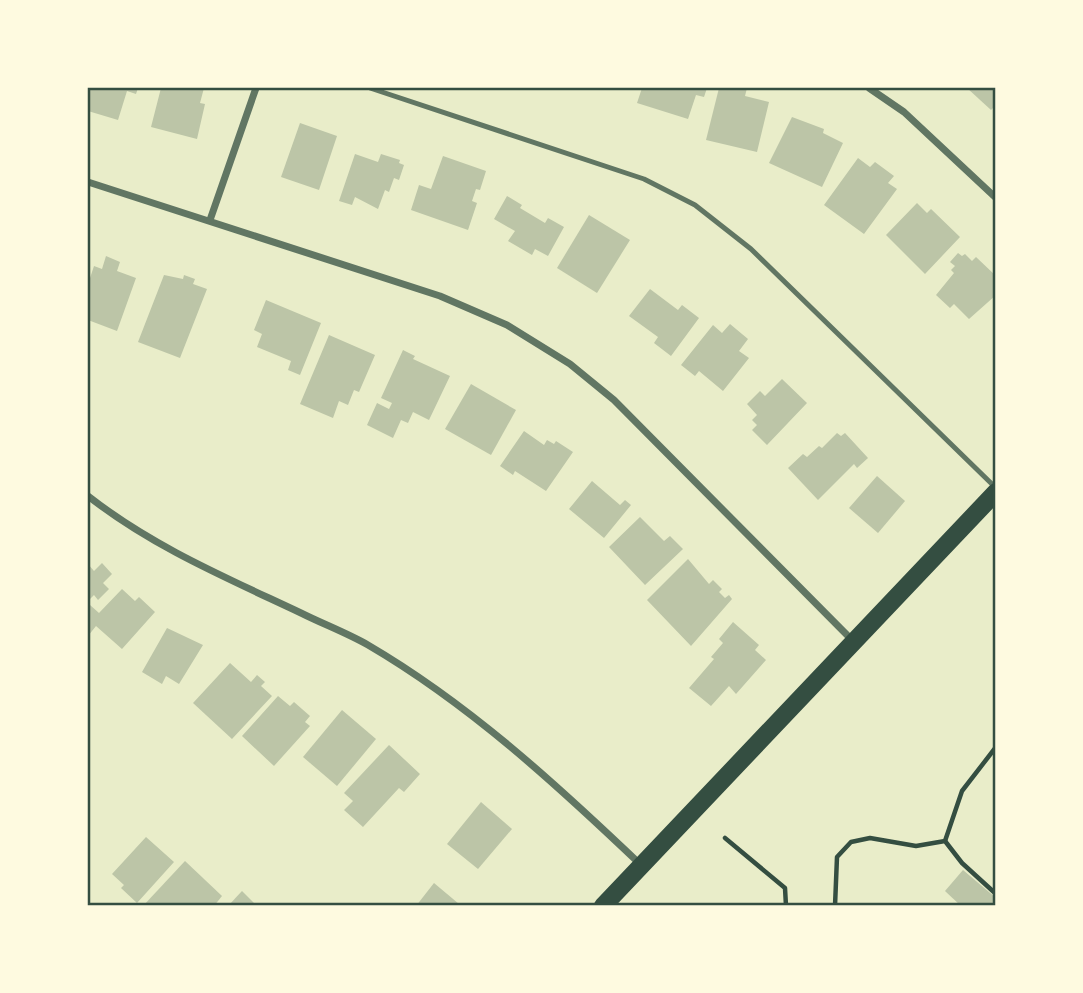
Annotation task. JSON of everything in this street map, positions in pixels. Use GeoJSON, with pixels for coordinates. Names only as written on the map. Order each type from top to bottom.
{"type":"FeatureCollection","features":[{"type":"Feature","properties":{"kind":"main road"},"geometry":{"type":"LineString","coordinates":[[603,905],[996,490]]}},
{"type":"Feature","properties":{"kind":"street"},"geometry":{"type":"LineString","coordinates":[[210,220],[256,88]]}},
{"type":"Feature","properties":{"kind":"street"},"geometry":{"type":"LineString","coordinates":[[869,88],[904,112],[996,198]]}},
{"type":"Feature","properties":{"kind":"street"},"geometry":{"type":"LineString","coordinates":[[88,182],[440,296],[507,326],[570,364],[655,438],[853,641]]}},
{"type":"Feature","properties":{"kind":"street"},"geometry":{"type":"LineString","coordinates":[[88,496],[120,521],[169,550],[367,644],[424,681],[572,800],[641,864]]}},
{"type":"Feature","properties":{"kind":"lane"},"geometry":{"type":"LineString","coordinates":[[370,88],[644,179],[695,205],[751,249],[996,490]]}},
{"type":"Feature","properties":{"kind":"path"},"geometry":{"type":"LineString","coordinates":[[945,841],[954,807],[962,791],[996,747]]}},
{"type":"Feature","properties":{"kind":"path"},"geometry":{"type":"LineString","coordinates":[[725,838],[785,888],[786,905]]}},
{"type":"Feature","properties":{"kind":"path"},"geometry":{"type":"LineString","coordinates":[[835,905],[837,857],[851,842],[870,838],[916,846],[945,841]]}},
{"type":"Feature","properties":{"kind":"path"},"geometry":{"type":"LineString","coordinates":[[945,841],[962,863],[996,894]]}},
{"type":"Feature","properties":{"kind":"building"},"geometry":{"type":"Polygon","coordinates":[[[88,88],[138,88],[136,94],[127,91],[118,120],[88,111],[88,88]]]}},
{"type":"Feature","properties":{"kind":"building"},"geometry":{"type":"Polygon","coordinates":[[[161,88],[204,88],[200,103],[205,104],[197,139],[151,127],[161,88]]]}},
{"type":"Feature","properties":{"kind":"building"},"geometry":{"type":"Polygon","coordinates":[[[642,88],[707,88],[704,97],[696,95],[688,119],[637,103],[642,88]]]}},
{"type":"Feature","properties":{"kind":"building"},"geometry":{"type":"Polygon","coordinates":[[[719,88],[747,88],[745,96],[769,102],[757,152],[706,140],[719,88]]]}},
{"type":"Feature","properties":{"kind":"building"},"geometry":{"type":"Polygon","coordinates":[[[967,88],[996,88],[996,105],[991,110],[967,88]]]}},
{"type":"Feature","properties":{"kind":"building"},"geometry":{"type":"Polygon","coordinates":[[[792,117],[824,129],[823,133],[843,143],[822,187],[769,163],[792,117]]]}},
{"type":"Feature","properties":{"kind":"building"},"geometry":{"type":"Polygon","coordinates":[[[300,123],[337,136],[319,190],[281,177],[300,123]]]}},
{"type":"Feature","properties":{"kind":"building"},"geometry":{"type":"Polygon","coordinates":[[[355,154],[378,162],[381,154],[400,160],[399,163],[404,165],[399,180],[394,178],[389,192],[385,190],[378,209],[355,197],[352,205],[339,201],[355,154]]]}},
{"type":"Feature","properties":{"kind":"building"},"geometry":{"type":"Polygon","coordinates":[[[443,156],[486,171],[480,190],[476,189],[472,201],[477,203],[468,230],[411,210],[419,185],[431,189],[443,156]]]}},
{"type":"Feature","properties":{"kind":"building"},"geometry":{"type":"Polygon","coordinates":[[[858,158],[870,167],[875,162],[894,176],[888,183],[897,189],[864,234],[824,205],[858,158]]]}},
{"type":"Feature","properties":{"kind":"building"},"geometry":{"type":"Polygon","coordinates":[[[507,196],[522,205],[520,208],[545,223],[548,218],[564,227],[548,256],[535,249],[532,255],[508,241],[515,231],[494,219],[507,196]]]}},
{"type":"Feature","properties":{"kind":"building"},"geometry":{"type":"Polygon","coordinates":[[[917,203],[927,213],[931,209],[960,237],[925,274],[886,235],[917,203]]]}},
{"type":"Feature","properties":{"kind":"building"},"geometry":{"type":"Polygon","coordinates":[[[589,215],[630,240],[597,293],[557,268],[589,215]]]}},
{"type":"Feature","properties":{"kind":"building"},"geometry":{"type":"Polygon","coordinates":[[[958,253],[962,256],[965,254],[972,261],[976,257],[996,276],[996,295],[969,319],[954,304],[950,308],[936,295],[954,273],[951,270],[955,266],[950,262],[958,253]]]}},
{"type":"Feature","properties":{"kind":"building"},"geometry":{"type":"Polygon","coordinates":[[[106,256],[120,262],[117,271],[136,278],[117,331],[88,320],[88,284],[94,266],[102,269],[106,256]]]}},
{"type":"Feature","properties":{"kind":"building"},"geometry":{"type":"Polygon","coordinates":[[[164,275],[183,279],[184,275],[195,279],[193,284],[207,289],[180,358],[138,342],[164,275]]]}},
{"type":"Feature","properties":{"kind":"building"},"geometry":{"type":"Polygon","coordinates":[[[650,289],[678,310],[682,305],[699,318],[671,356],[654,343],[658,337],[629,316],[650,289]]]}},
{"type":"Feature","properties":{"kind":"building"},"geometry":{"type":"Polygon","coordinates":[[[266,300],[321,323],[300,375],[288,370],[291,361],[257,347],[262,334],[254,330],[266,300]]]}},
{"type":"Feature","properties":{"kind":"building"},"geometry":{"type":"Polygon","coordinates":[[[730,324],[748,339],[739,351],[749,358],[723,391],[699,371],[695,376],[681,365],[713,325],[722,333],[730,324]]]}},
{"type":"Feature","properties":{"kind":"building"},"geometry":{"type":"Polygon","coordinates":[[[329,335],[375,355],[359,392],[354,390],[348,405],[339,401],[333,418],[300,404],[329,335]]]}},
{"type":"Feature","properties":{"kind":"building"},"geometry":{"type":"Polygon","coordinates":[[[403,350],[415,356],[413,359],[450,376],[429,420],[413,412],[408,423],[401,420],[393,438],[367,425],[377,403],[389,409],[392,403],[381,398],[403,350]]]}},
{"type":"Feature","properties":{"kind":"building"},"geometry":{"type":"Polygon","coordinates":[[[782,379],[807,403],[767,445],[752,430],[757,425],[752,420],[757,415],[747,404],[760,391],[765,396],[782,379]]]}},
{"type":"Feature","properties":{"kind":"building"},"geometry":{"type":"Polygon","coordinates":[[[471,384],[516,410],[491,455],[445,429],[471,384]]]}},
{"type":"Feature","properties":{"kind":"building"},"geometry":{"type":"Polygon","coordinates":[[[524,431],[544,445],[547,440],[554,444],[556,441],[573,452],[546,491],[515,471],[513,475],[500,466],[524,431]]]}},
{"type":"Feature","properties":{"kind":"building"},"geometry":{"type":"Polygon","coordinates":[[[837,433],[841,436],[845,433],[868,458],[857,468],[854,464],[818,500],[788,468],[803,454],[807,457],[819,446],[822,448],[837,433]]]}},
{"type":"Feature","properties":{"kind":"building"},"geometry":{"type":"Polygon","coordinates":[[[877,476],[905,501],[878,533],[849,508],[877,476]]]}},
{"type":"Feature","properties":{"kind":"building"},"geometry":{"type":"Polygon","coordinates":[[[592,481],[620,505],[625,500],[631,505],[604,538],[569,509],[592,481]]]}},
{"type":"Feature","properties":{"kind":"building"},"geometry":{"type":"Polygon","coordinates":[[[640,517],[664,541],[670,536],[683,549],[645,585],[609,547],[640,517]]]}},
{"type":"Feature","properties":{"kind":"building"},"geometry":{"type":"Polygon","coordinates":[[[688,559],[709,584],[713,580],[722,589],[719,592],[725,598],[729,595],[732,599],[691,646],[647,600],[688,559]]]}},
{"type":"Feature","properties":{"kind":"building"},"geometry":{"type":"Polygon","coordinates":[[[102,563],[112,574],[103,583],[109,589],[98,600],[94,595],[88,601],[88,564],[94,571],[102,563]]]}},
{"type":"Feature","properties":{"kind":"building"},"geometry":{"type":"Polygon","coordinates":[[[122,589],[135,601],[139,597],[155,612],[122,649],[96,626],[88,636],[88,608],[90,605],[99,613],[122,589]]]}},
{"type":"Feature","properties":{"kind":"building"},"geometry":{"type":"Polygon","coordinates":[[[733,622],[759,645],[755,650],[766,660],[736,694],[729,686],[711,706],[689,688],[714,659],[711,657],[723,643],[719,639],[733,622]]]}},
{"type":"Feature","properties":{"kind":"building"},"geometry":{"type":"Polygon","coordinates":[[[167,628],[203,645],[179,684],[166,676],[162,684],[142,672],[167,628]]]}},
{"type":"Feature","properties":{"kind":"building"},"geometry":{"type":"Polygon","coordinates":[[[230,663],[251,682],[257,675],[265,682],[261,686],[272,696],[232,739],[193,703],[230,663]]]}},
{"type":"Feature","properties":{"kind":"building"},"geometry":{"type":"Polygon","coordinates":[[[278,696],[290,706],[294,702],[310,716],[305,722],[310,726],[274,766],[242,736],[278,696]]]}},
{"type":"Feature","properties":{"kind":"building"},"geometry":{"type":"Polygon","coordinates":[[[342,710],[376,739],[337,786],[303,757],[342,710]]]}},
{"type":"Feature","properties":{"kind":"building"},"geometry":{"type":"Polygon","coordinates":[[[389,745],[420,774],[404,792],[399,788],[363,827],[344,810],[353,801],[344,793],[389,745]]]}},
{"type":"Feature","properties":{"kind":"building"},"geometry":{"type":"Polygon","coordinates":[[[481,802],[512,829],[478,869],[447,844],[481,802]]]}},
{"type":"Feature","properties":{"kind":"building"},"geometry":{"type":"Polygon","coordinates":[[[146,837],[174,862],[137,903],[121,888],[124,885],[112,874],[146,837]]]}},
{"type":"Feature","properties":{"kind":"building"},"geometry":{"type":"Polygon","coordinates":[[[185,861],[222,896],[214,906],[143,906],[185,861]]]}},
{"type":"Feature","properties":{"kind":"building"},"geometry":{"type":"Polygon","coordinates":[[[963,870],[996,898],[996,906],[961,906],[945,891],[963,870]]]}},
{"type":"Feature","properties":{"kind":"building"},"geometry":{"type":"Polygon","coordinates":[[[434,883],[459,904],[458,906],[416,906],[434,883]]]}},
{"type":"Feature","properties":{"kind":"building"},"geometry":{"type":"Polygon","coordinates":[[[242,891],[257,906],[228,906],[242,891]]]}}]}
